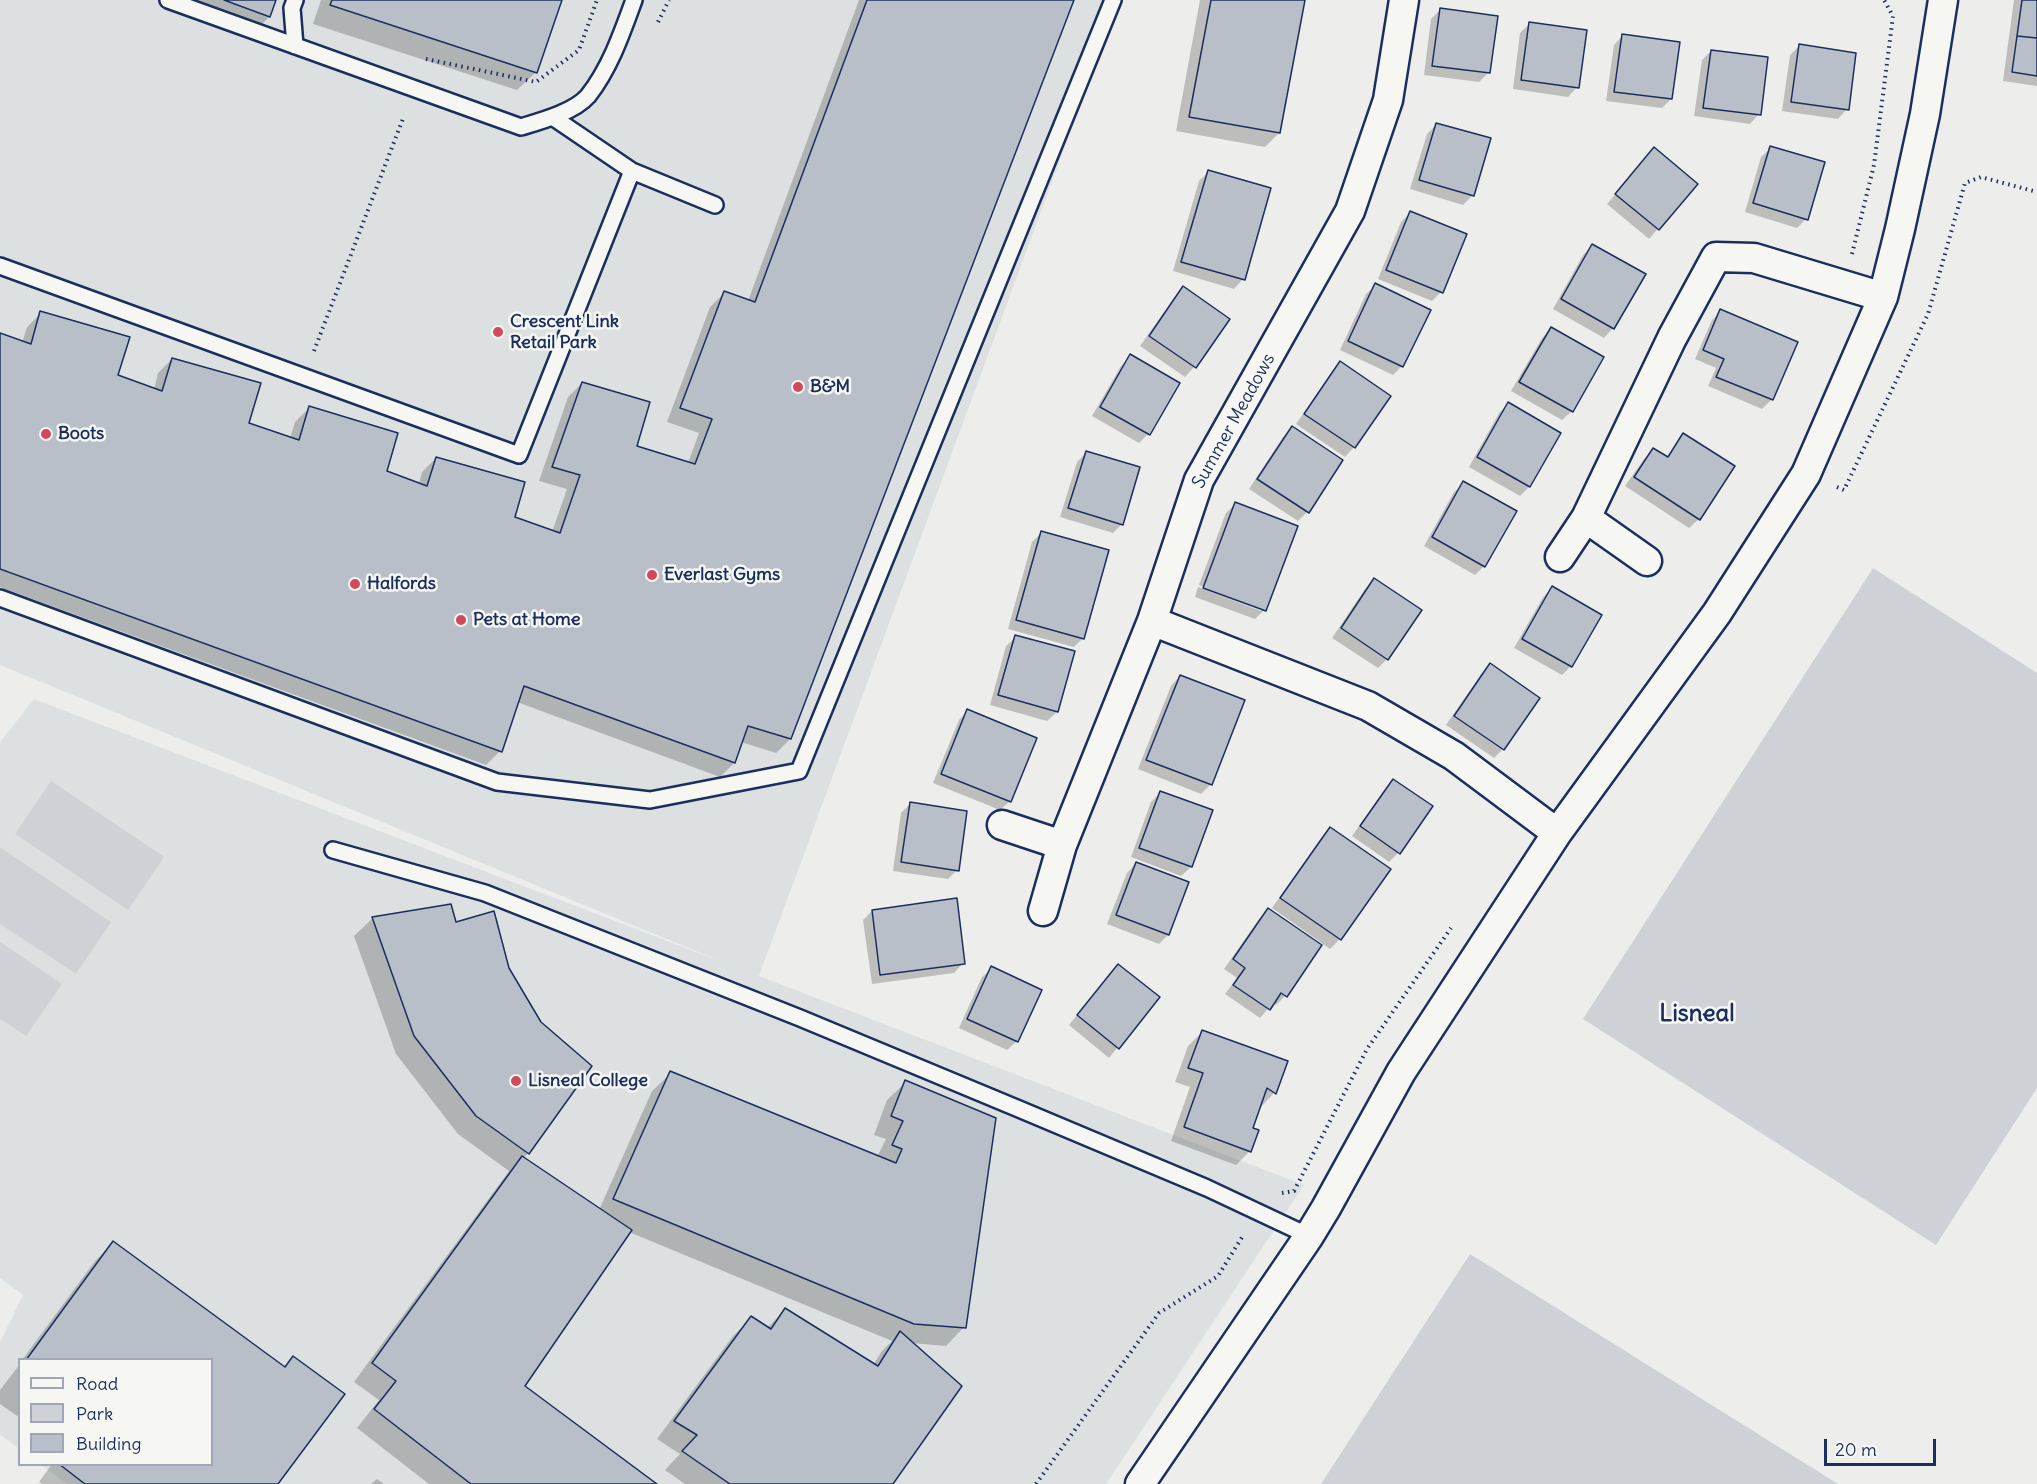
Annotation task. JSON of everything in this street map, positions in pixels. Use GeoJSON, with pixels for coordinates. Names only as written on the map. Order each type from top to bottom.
{"type":"FeatureCollection","features":[{"type":"Feature","properties":{"kind":"street","name":"Summer Meadows"},"geometry":{"type":"LineString","coordinates":[[1043,911],[1062,845],[1152,621],[1199,480],[1350,212],[1388,100],[1404,0]]}},
{"type":"Feature","properties":{"kind":"street"},"geometry":{"type":"LineString","coordinates":[[1140,1484],[1309,1236],[1401,1072],[1557,833],[1717,614],[1806,474],[1883,297],[1925,114],[1943,0]]}},
{"type":"Feature","properties":{"kind":"street"},"geometry":{"type":"LineString","coordinates":[[1560,557],[1586,518],[1672,338],[1716,257],[1754,258],[1883,297]]}},
{"type":"Feature","properties":{"kind":"street"},"geometry":{"type":"LineString","coordinates":[[1586,518],[1647,561]]}},
{"type":"Feature","properties":{"kind":"street"},"geometry":{"type":"LineString","coordinates":[[1152,621],[1368,706],[1454,756],[1557,833]]}},
{"type":"Feature","properties":{"kind":"street"},"geometry":{"type":"LineString","coordinates":[[1002,825],[1062,845]]}},
{"type":"Feature","properties":{"kind":"lane"},"geometry":{"type":"LineString","coordinates":[[168,0],[521,127],[554,118],[587,97],[615,51],[634,0]]}},
{"type":"Feature","properties":{"kind":"lane"},"geometry":{"type":"LineString","coordinates":[[295,0],[292,8],[296,46]]}},
{"type":"Feature","properties":{"kind":"lane"},"geometry":{"type":"LineString","coordinates":[[0,598],[497,782],[650,800],[799,771],[1113,0]]}},
{"type":"Feature","properties":{"kind":"lane"},"geometry":{"type":"LineString","coordinates":[[554,118],[632,171],[715,205]]}},
{"type":"Feature","properties":{"kind":"lane"},"geometry":{"type":"LineString","coordinates":[[0,266],[519,455],[632,171]]}},
{"type":"Feature","properties":{"kind":"lane"},"geometry":{"type":"LineString","coordinates":[[333,850],[496,897],[800,1018],[1019,1109],[1207,1188],[1309,1236]]}},
{"type":"Feature","properties":{"kind":"path"},"geometry":{"type":"LineString","coordinates":[[426,59],[536,82],[579,50],[597,0]]}},
{"type":"Feature","properties":{"kind":"path"},"geometry":{"type":"LineString","coordinates":[[654,30],[669,0]]}},
{"type":"Feature","properties":{"kind":"path"},"geometry":{"type":"LineString","coordinates":[[304,376],[404,116]]}},
{"type":"Feature","properties":{"kind":"path"},"geometry":{"type":"LineString","coordinates":[[1806,474],[1844,490],[1928,314],[1965,183],[1981,177],[2037,192]]}},
{"type":"Feature","properties":{"kind":"shaded area"},"geometry":{"type":"Polygon","coordinates":[[[0,0],[1119,0],[759,976],[1304,1185],[1106,1484],[67,1484],[42,1466],[213,1466],[213,1358],[18,1358],[18,1448],[0,1434],[0,1342],[23,1295],[0,1278],[0,742],[34,699],[725,963],[0,665],[0,0]]]}},
{"type":"Feature","properties":{"kind":"green space"},"geometry":{"type":"Polygon","coordinates":[[[1873,568],[2037,673],[2037,1088],[1936,1245],[1583,1019],[1873,568]]]}},
{"type":"Feature","properties":{"kind":"green space"},"geometry":{"type":"Polygon","coordinates":[[[51,781],[164,857],[128,910],[15,834],[51,781]]]}},
{"type":"Feature","properties":{"kind":"green space"},"geometry":{"type":"Polygon","coordinates":[[[0,847],[111,922],[76,974],[0,924],[0,847]]]}},
{"type":"Feature","properties":{"kind":"green space"},"geometry":{"type":"Polygon","coordinates":[[[0,942],[62,984],[26,1036],[0,1019],[0,942]]]}},
{"type":"Feature","properties":{"kind":"green space"},"geometry":{"type":"Polygon","coordinates":[[[1470,1254],[1838,1484],[1321,1484],[1470,1254]]]}},
{"type":"Feature","properties":{"kind":"building"},"geometry":{"type":"Polygon","coordinates":[[[224,0],[276,0],[270,17],[224,0]]]}},
{"type":"Feature","properties":{"kind":"building"},"geometry":{"type":"Polygon","coordinates":[[[332,0],[562,0],[537,73],[330,5],[332,0]]]}},
{"type":"Feature","properties":{"kind":"building"},"geometry":{"type":"Polygon","coordinates":[[[867,0],[1074,0],[791,739],[748,726],[735,763],[524,686],[502,752],[0,569],[0,333],[31,344],[40,311],[130,337],[118,375],[162,391],[172,358],[261,383],[249,423],[299,440],[309,406],[398,433],[387,471],[427,486],[436,457],[525,482],[515,517],[560,533],[580,475],[552,467],[582,382],[650,402],[637,446],[695,464],[712,419],[680,408],[724,291],[755,302],[867,0]]]}},
{"type":"Feature","properties":{"kind":"building"},"geometry":{"type":"Polygon","coordinates":[[[1211,0],[1305,0],[1280,133],[1189,117],[1211,0]]]}},
{"type":"Feature","properties":{"kind":"building"},"geometry":{"type":"Polygon","coordinates":[[[2022,0],[2037,0],[2037,38],[2017,36],[2022,0]]]}},
{"type":"Feature","properties":{"kind":"building"},"geometry":{"type":"Polygon","coordinates":[[[1440,8],[1498,16],[1490,73],[1432,66],[1440,8]]]}},
{"type":"Feature","properties":{"kind":"building"},"geometry":{"type":"Polygon","coordinates":[[[1529,22],[1587,30],[1579,88],[1521,80],[1529,22]]]}},
{"type":"Feature","properties":{"kind":"building"},"geometry":{"type":"Polygon","coordinates":[[[1622,34],[1680,42],[1672,99],[1614,92],[1622,34]]]}},
{"type":"Feature","properties":{"kind":"building"},"geometry":{"type":"Polygon","coordinates":[[[2017,36],[2037,38],[2037,76],[2012,72],[2017,36]]]}},
{"type":"Feature","properties":{"kind":"building"},"geometry":{"type":"Polygon","coordinates":[[[1799,44],[1856,53],[1849,110],[1791,102],[1799,44]]]}},
{"type":"Feature","properties":{"kind":"building"},"geometry":{"type":"Polygon","coordinates":[[[1711,50],[1768,57],[1761,115],[1703,108],[1711,50]]]}},
{"type":"Feature","properties":{"kind":"building"},"geometry":{"type":"Polygon","coordinates":[[[1436,123],[1491,138],[1474,196],[1419,180],[1436,123]]]}},
{"type":"Feature","properties":{"kind":"building"},"geometry":{"type":"Polygon","coordinates":[[[1770,146],[1825,162],[1808,220],[1753,203],[1770,146]]]}},
{"type":"Feature","properties":{"kind":"building"},"geometry":{"type":"Polygon","coordinates":[[[1654,147],[1698,184],[1659,230],[1615,194],[1654,147]]]}},
{"type":"Feature","properties":{"kind":"building"},"geometry":{"type":"Polygon","coordinates":[[[1208,170],[1271,188],[1245,280],[1181,262],[1208,170]]]}},
{"type":"Feature","properties":{"kind":"building"},"geometry":{"type":"Polygon","coordinates":[[[1410,211],[1467,234],[1443,293],[1386,270],[1410,211]]]}},
{"type":"Feature","properties":{"kind":"building"},"geometry":{"type":"Polygon","coordinates":[[[1592,244],[1646,274],[1614,329],[1561,299],[1592,244]]]}},
{"type":"Feature","properties":{"kind":"building"},"geometry":{"type":"Polygon","coordinates":[[[1375,283],[1431,310],[1403,367],[1348,341],[1375,283]]]}},
{"type":"Feature","properties":{"kind":"building"},"geometry":{"type":"Polygon","coordinates":[[[1183,286],[1230,319],[1196,368],[1149,336],[1183,286]]]}},
{"type":"Feature","properties":{"kind":"building"},"geometry":{"type":"Polygon","coordinates":[[[1720,309],[1798,342],[1773,400],[1716,377],[1724,359],[1703,350],[1720,309]]]}},
{"type":"Feature","properties":{"kind":"building"},"geometry":{"type":"Polygon","coordinates":[[[1551,327],[1604,357],[1573,412],[1519,382],[1551,327]]]}},
{"type":"Feature","properties":{"kind":"building"},"geometry":{"type":"Polygon","coordinates":[[[1130,354],[1180,383],[1150,435],[1100,407],[1130,354]]]}},
{"type":"Feature","properties":{"kind":"building"},"geometry":{"type":"Polygon","coordinates":[[[1340,361],[1391,396],[1355,448],[1304,414],[1340,361]]]}},
{"type":"Feature","properties":{"kind":"building"},"geometry":{"type":"Polygon","coordinates":[[[1508,402],[1561,433],[1530,487],[1477,457],[1508,402]]]}},
{"type":"Feature","properties":{"kind":"building"},"geometry":{"type":"Polygon","coordinates":[[[1292,426],[1343,460],[1309,513],[1257,479],[1292,426]]]}},
{"type":"Feature","properties":{"kind":"building"},"geometry":{"type":"Polygon","coordinates":[[[1683,433],[1735,466],[1700,520],[1634,477],[1653,448],[1668,457],[1683,433]]]}},
{"type":"Feature","properties":{"kind":"building"},"geometry":{"type":"Polygon","coordinates":[[[1086,451],[1140,467],[1123,525],[1068,508],[1086,451]]]}},
{"type":"Feature","properties":{"kind":"building"},"geometry":{"type":"Polygon","coordinates":[[[1463,481],[1517,511],[1485,567],[1432,537],[1463,481]]]}},
{"type":"Feature","properties":{"kind":"building"},"geometry":{"type":"Polygon","coordinates":[[[1235,502],[1298,526],[1266,611],[1203,588],[1235,502]]]}},
{"type":"Feature","properties":{"kind":"building"},"geometry":{"type":"Polygon","coordinates":[[[1041,531],[1109,550],[1084,639],[1016,620],[1041,531]]]}},
{"type":"Feature","properties":{"kind":"building"},"geometry":{"type":"Polygon","coordinates":[[[1374,578],[1422,610],[1388,660],[1341,628],[1374,578]]]}},
{"type":"Feature","properties":{"kind":"building"},"geometry":{"type":"Polygon","coordinates":[[[1552,586],[1602,615],[1572,667],[1522,639],[1552,586]]]}},
{"type":"Feature","properties":{"kind":"building"},"geometry":{"type":"Polygon","coordinates":[[[1015,635],[1075,651],[1058,712],[998,695],[1015,635]]]}},
{"type":"Feature","properties":{"kind":"building"},"geometry":{"type":"Polygon","coordinates":[[[1490,663],[1540,698],[1504,750],[1454,716],[1490,663]]]}},
{"type":"Feature","properties":{"kind":"building"},"geometry":{"type":"Polygon","coordinates":[[[1180,675],[1245,700],[1212,785],[1146,760],[1180,675]]]}},
{"type":"Feature","properties":{"kind":"building"},"geometry":{"type":"Polygon","coordinates":[[[967,709],[1037,738],[1011,802],[941,774],[967,709]]]}},
{"type":"Feature","properties":{"kind":"building"},"geometry":{"type":"Polygon","coordinates":[[[1393,779],[1433,806],[1400,854],[1360,826],[1393,779]]]}},
{"type":"Feature","properties":{"kind":"building"},"geometry":{"type":"Polygon","coordinates":[[[1160,791],[1213,810],[1192,867],[1139,848],[1160,791]]]}},
{"type":"Feature","properties":{"kind":"building"},"geometry":{"type":"Polygon","coordinates":[[[910,802],[967,811],[959,871],[901,862],[910,802]]]}},
{"type":"Feature","properties":{"kind":"building"},"geometry":{"type":"Polygon","coordinates":[[[1330,827],[1391,869],[1341,940],[1280,898],[1330,827]]]}},
{"type":"Feature","properties":{"kind":"building"},"geometry":{"type":"Polygon","coordinates":[[[1136,862],[1189,882],[1169,935],[1116,915],[1136,862]]]}},
{"type":"Feature","properties":{"kind":"building"},"geometry":{"type":"Polygon","coordinates":[[[957,898],[965,964],[880,975],[872,910],[957,898]]]}},
{"type":"Feature","properties":{"kind":"building"},"geometry":{"type":"Polygon","coordinates":[[[451,904],[456,922],[494,911],[509,968],[541,1022],[592,1066],[529,1154],[476,1116],[414,1036],[372,917],[451,904]]]}},
{"type":"Feature","properties":{"kind":"building"},"geometry":{"type":"Polygon","coordinates":[[[1268,908],[1322,945],[1287,997],[1281,993],[1270,1010],[1233,985],[1245,968],[1233,959],[1268,908]]]}},
{"type":"Feature","properties":{"kind":"building"},"geometry":{"type":"Polygon","coordinates":[[[1118,964],[1160,997],[1119,1049],[1077,1015],[1118,964]]]}},
{"type":"Feature","properties":{"kind":"building"},"geometry":{"type":"Polygon","coordinates":[[[991,966],[1042,990],[1018,1042],[967,1019],[991,966]]]}},
{"type":"Feature","properties":{"kind":"building"},"geometry":{"type":"Polygon","coordinates":[[[1202,1030],[1288,1061],[1276,1094],[1267,1088],[1253,1128],[1259,1130],[1251,1152],[1184,1127],[1203,1073],[1188,1068],[1202,1030]]]}},
{"type":"Feature","properties":{"kind":"building"},"geometry":{"type":"Polygon","coordinates":[[[670,1071],[896,1163],[902,1149],[892,1145],[903,1121],[891,1116],[905,1080],[996,1118],[966,1328],[914,1324],[613,1199],[670,1071]]]}},
{"type":"Feature","properties":{"kind":"building"},"geometry":{"type":"Polygon","coordinates":[[[522,1156],[632,1230],[525,1386],[657,1484],[471,1484],[374,1409],[396,1381],[372,1363],[522,1156]]]}},
{"type":"Feature","properties":{"kind":"building"},"geometry":{"type":"Polygon","coordinates":[[[113,1241],[285,1367],[293,1356],[345,1394],[278,1484],[85,1484],[62,1466],[213,1466],[213,1358],[27,1358],[113,1241]]]}},
{"type":"Feature","properties":{"kind":"building"},"geometry":{"type":"Polygon","coordinates":[[[785,1308],[878,1366],[900,1331],[962,1386],[893,1484],[730,1484],[682,1451],[697,1435],[674,1421],[751,1316],[771,1329],[785,1308]]]}},
{"type":"Feature","properties":{"kind":"place","name":"Crescent Link Retail Park"},"geometry":{"type":"Point","coordinates":[498,332]}},
{"type":"Feature","properties":{"kind":"place","name":"B&M"},"geometry":{"type":"Point","coordinates":[798,387]}},
{"type":"Feature","properties":{"kind":"place","name":"Boots"},"geometry":{"type":"Point","coordinates":[46,434]}},
{"type":"Feature","properties":{"kind":"place","name":"Everlast Gyms"},"geometry":{"type":"Point","coordinates":[652,575]}},
{"type":"Feature","properties":{"kind":"place","name":"Halfords"},"geometry":{"type":"Point","coordinates":[355,584]}},
{"type":"Feature","properties":{"kind":"place","name":"Pets at Home"},"geometry":{"type":"Point","coordinates":[461,620]}},
{"type":"Feature","properties":{"kind":"place","name":"Lisneal College"},"geometry":{"type":"Point","coordinates":[516,1081]}},
{"type":"Feature","properties":{"kind":"district","name":"Lisneal"},"geometry":{"type":"Point","coordinates":[1697,1014]}}]}
